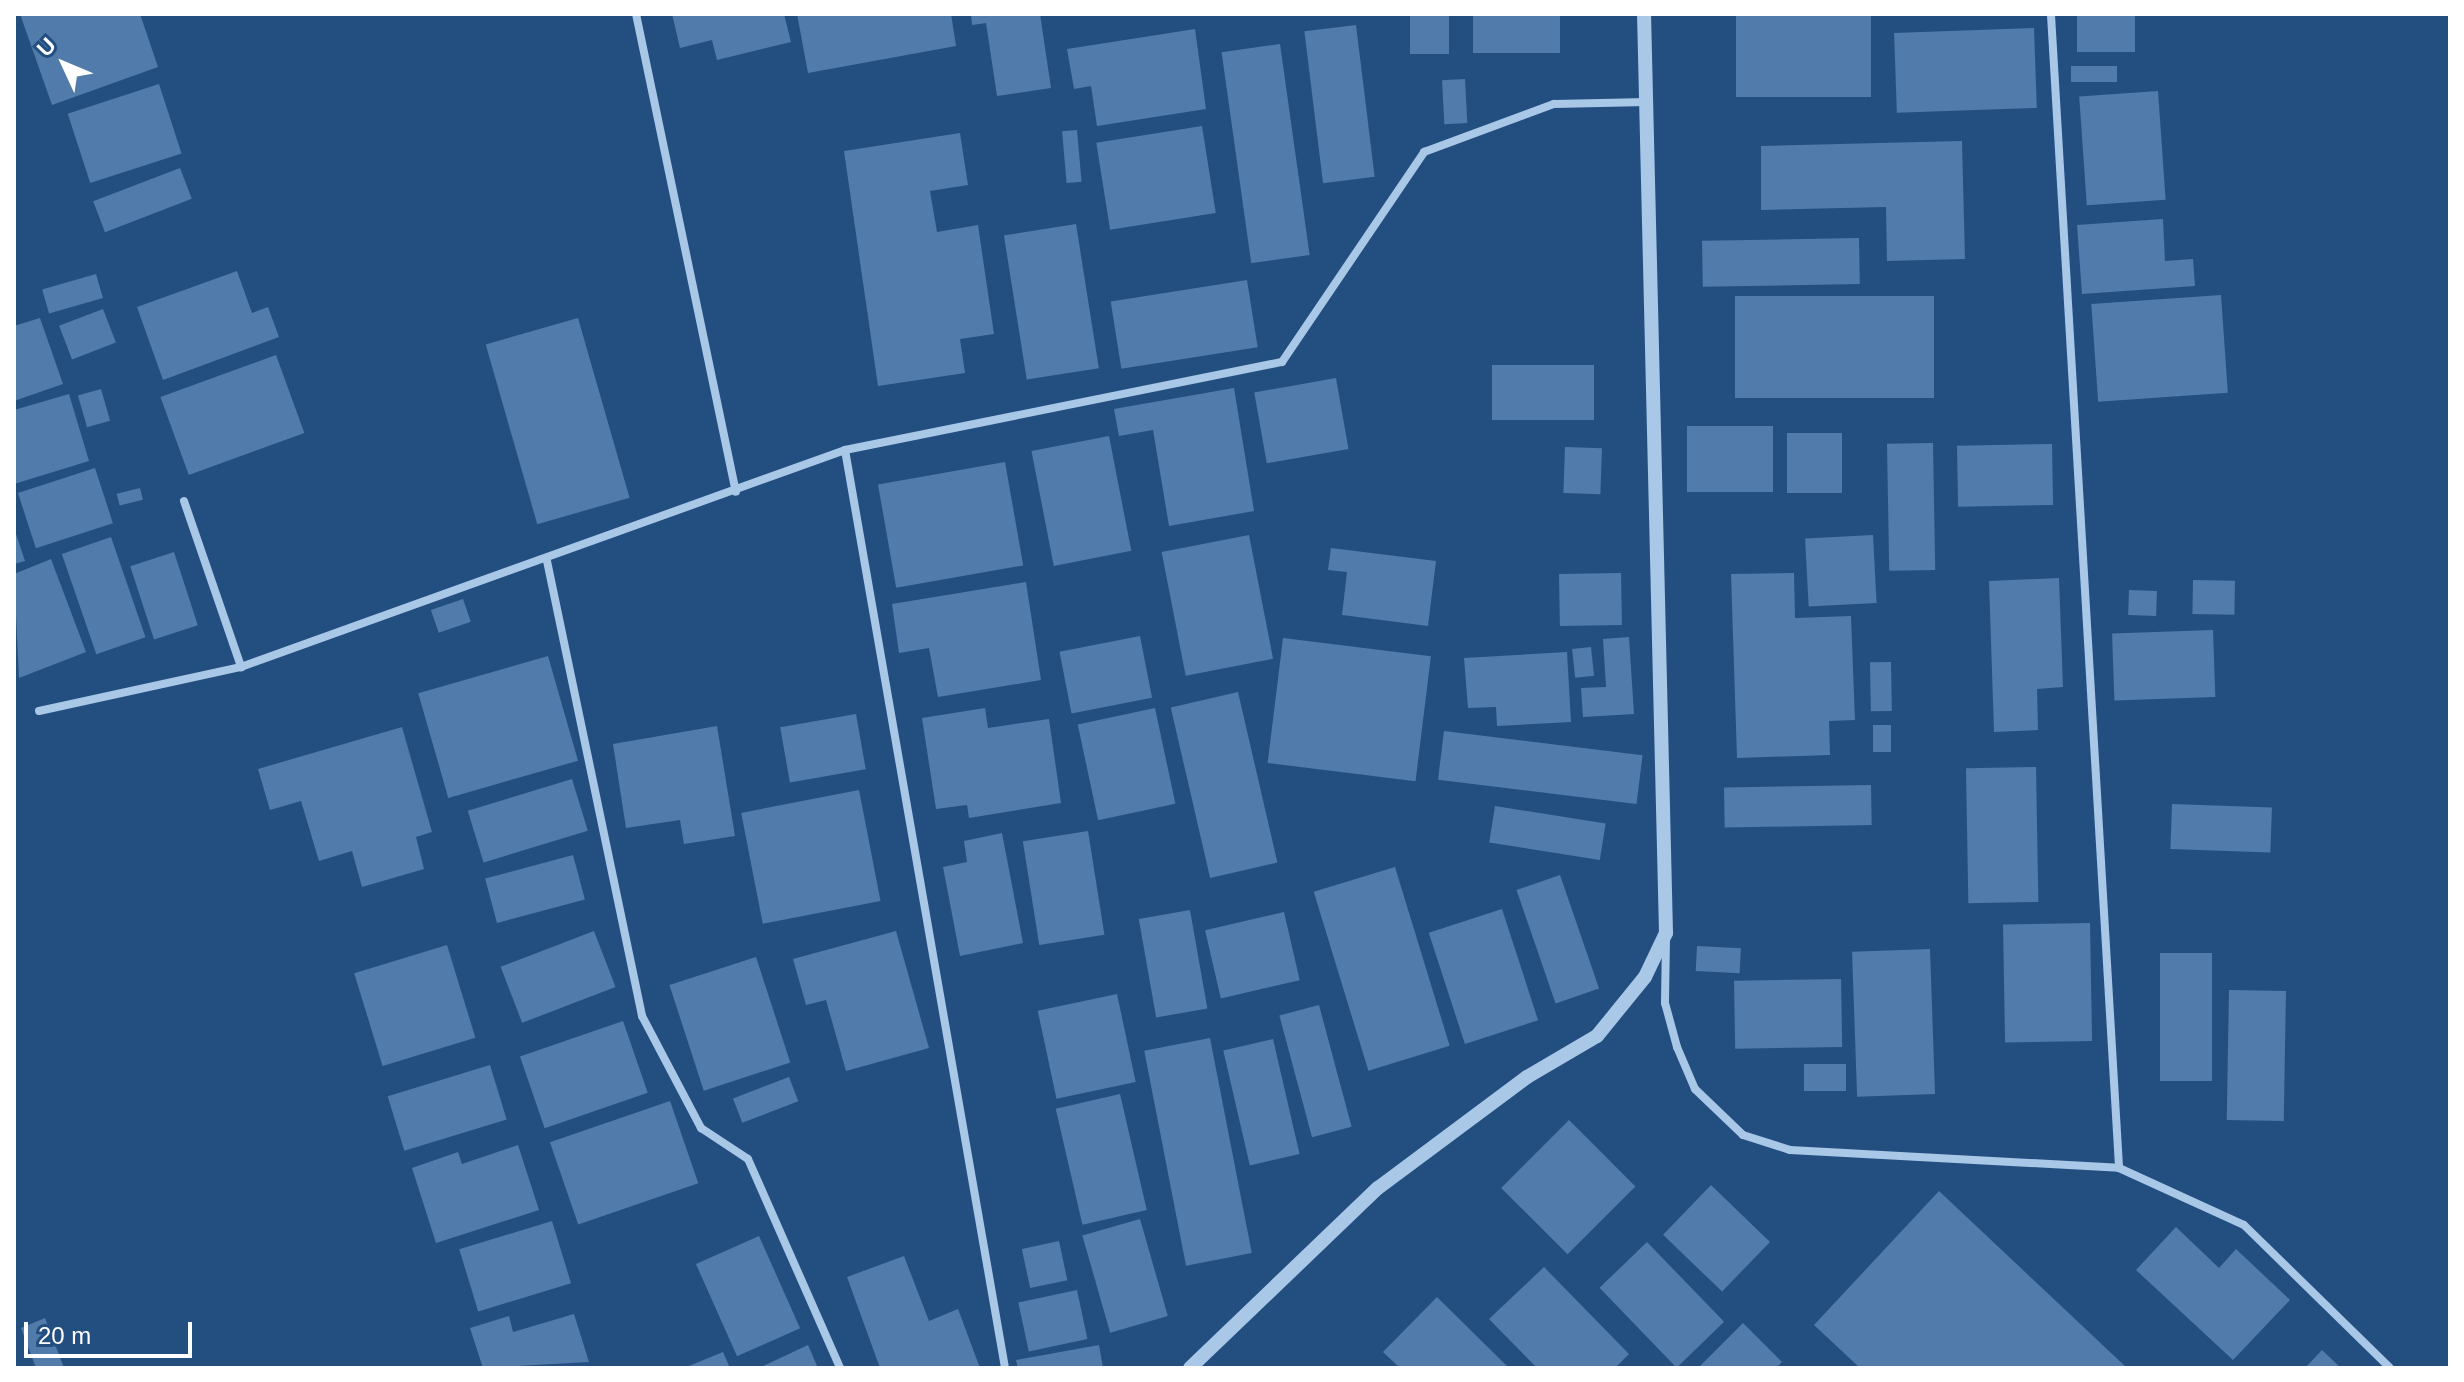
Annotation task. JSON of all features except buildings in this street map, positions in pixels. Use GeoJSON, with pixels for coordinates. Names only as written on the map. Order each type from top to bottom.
{"type":"FeatureCollection","features":[{"type":"Feature","properties":{"kind":"street"},"geometry":{"type":"LineString","coordinates":[[636,14],[736,492]]}},
{"type":"Feature","properties":{"kind":"street"},"geometry":{"type":"LineString","coordinates":[[1644,14],[1666,933],[1665,1003],[1677,1047],[1695,1089],[1743,1135],[1790,1150],[2119,1168],[2244,1225],[2390,1368]]}},
{"type":"Feature","properties":{"kind":"street"},"geometry":{"type":"LineString","coordinates":[[2051,15],[2119,1168]]}},
{"type":"Feature","properties":{"kind":"street"},"geometry":{"type":"LineString","coordinates":[[39,711],[241,667],[547,561],[845,450],[1282,362],[1424,152],[1554,104],[1647,102]]}},
{"type":"Feature","properties":{"kind":"street"},"geometry":{"type":"LineString","coordinates":[[845,450],[1005,1368]]}},
{"type":"Feature","properties":{"kind":"street"},"geometry":{"type":"LineString","coordinates":[[184,501],[241,667]]}},
{"type":"Feature","properties":{"kind":"street"},"geometry":{"type":"LineString","coordinates":[[547,561],[642,1016],[701,1128],[748,1159],[840,1368]]}},
{"type":"Feature","properties":{"kind":"street"},"geometry":{"type":"LineString","coordinates":[[1190,1368],[1378,1188],[1527,1077],[1597,1036],[1645,977],[1666,933]]}}]}
